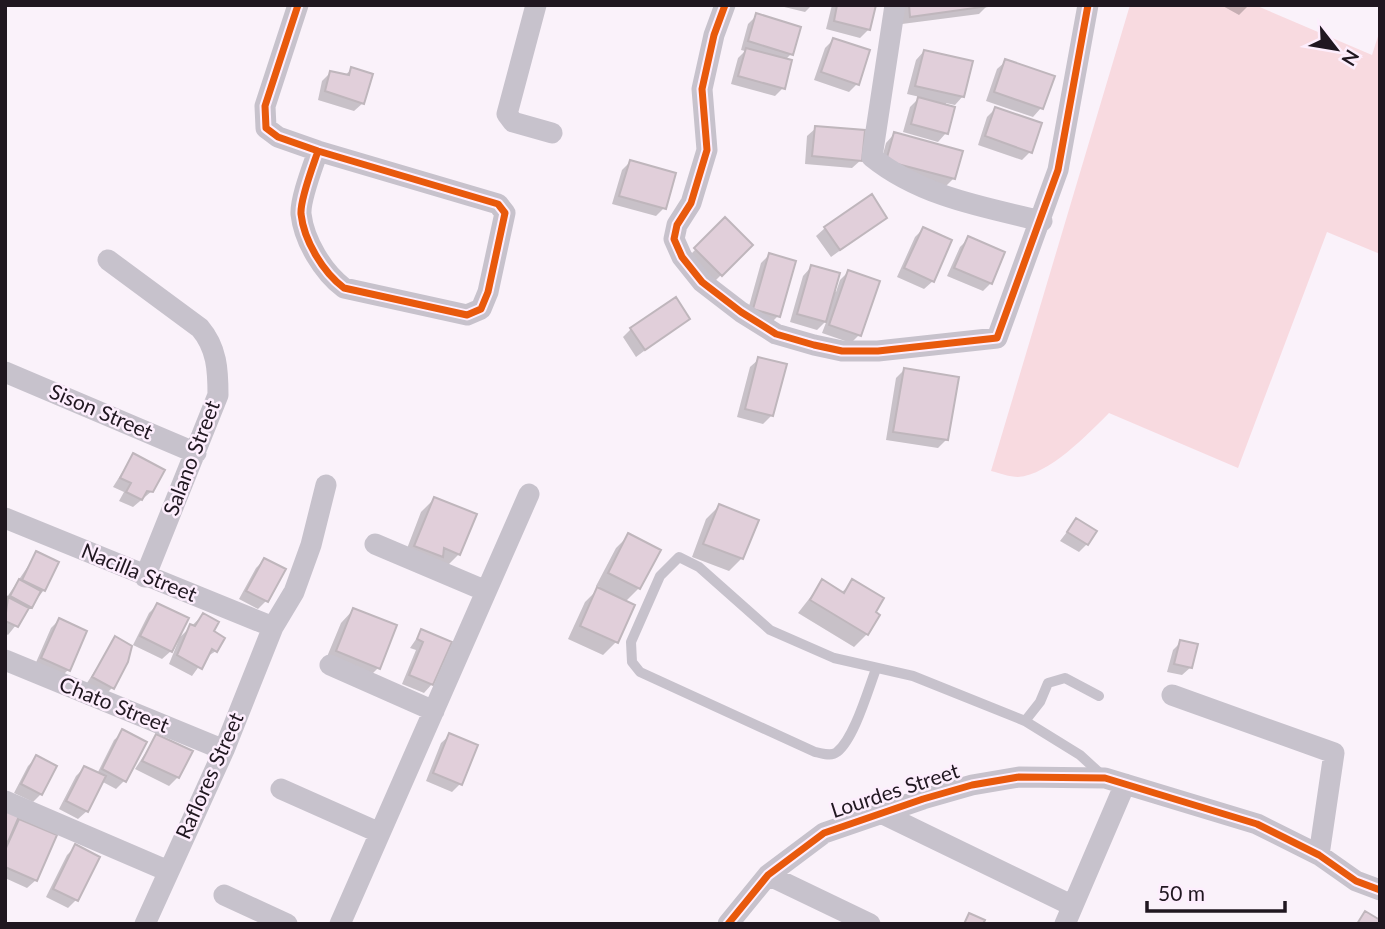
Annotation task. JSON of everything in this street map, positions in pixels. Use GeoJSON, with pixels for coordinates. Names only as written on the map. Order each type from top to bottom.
{"type":"FeatureCollection","features":[{"type":"Feature","properties":{"kind":"street"},"geometry":{"type":"LineString","coordinates":[[298,5],[265,106],[266,128],[278,137],[498,204],[505,213],[488,292],[481,309],[467,315],[344,288],[329,276],[310,243],[301,212],[318,150]]}},
{"type":"Feature","properties":{"kind":"street"},"geometry":{"type":"LineString","coordinates":[[536,5],[507,114],[513,122],[552,133]]}},
{"type":"Feature","properties":{"kind":"street"},"geometry":{"type":"LineString","coordinates":[[725,5],[714,35],[702,89],[707,150],[691,203],[677,225],[674,239],[682,257],[702,282],[741,312],[776,334],[842,351],[878,351],[997,338],[1042,221],[1060,160],[1088,5]]}},
{"type":"Feature","properties":{"kind":"street"},"geometry":{"type":"LineString","coordinates":[[895,5],[872,157],[903,179],[965,203],[1042,221]]}},
{"type":"Feature","properties":{"kind":"street","name":"Salano Street"},"geometry":{"type":"LineString","coordinates":[[108,260],[200,328],[210,340],[218,367],[218,395],[145,576]]}},
{"type":"Feature","properties":{"kind":"street","name":"Sison Street"},"geometry":{"type":"LineString","coordinates":[[5,372],[196,453]]}},
{"type":"Feature","properties":{"kind":"street","name":"Raflores Street"},"geometry":{"type":"LineString","coordinates":[[145,924],[224,750],[273,627],[294,592],[312,545],[326,485]]}},
{"type":"Feature","properties":{"kind":"street"},"geometry":{"type":"LineString","coordinates":[[340,924],[529,494]]}},
{"type":"Feature","properties":{"kind":"street","name":"Nacilla Street"},"geometry":{"type":"LineString","coordinates":[[5,518],[273,627]]}},
{"type":"Feature","properties":{"kind":"street"},"geometry":{"type":"LineString","coordinates":[[375,544],[486,591]]}},
{"type":"Feature","properties":{"kind":"street","name":"Chato Street"},"geometry":{"type":"LineString","coordinates":[[5,660],[224,750]]}},
{"type":"Feature","properties":{"kind":"street"},"geometry":{"type":"LineString","coordinates":[[330,665],[434,711]]}},
{"type":"Feature","properties":{"kind":"street"},"geometry":{"type":"LineString","coordinates":[[1172,695],[1334,753],[1319,855]]}},
{"type":"Feature","properties":{"kind":"street","name":"Lourdes Street"},"geometry":{"type":"LineString","coordinates":[[728,924],[768,875],[824,832],[972,785],[1019,777],[1115,781],[1257,824],[1319,855],[1356,881],[1380,890]]}},
{"type":"Feature","properties":{"kind":"street"},"geometry":{"type":"LineString","coordinates":[[880,813],[1068,915],[1115,781]]}},
{"type":"Feature","properties":{"kind":"street"},"geometry":{"type":"LineString","coordinates":[[281,789],[380,833]]}},
{"type":"Feature","properties":{"kind":"street"},"geometry":{"type":"LineString","coordinates":[[5,801],[168,870]]}},
{"type":"Feature","properties":{"kind":"street"},"geometry":{"type":"LineString","coordinates":[[768,875],[870,924]]}},
{"type":"Feature","properties":{"kind":"street"},"geometry":{"type":"LineString","coordinates":[[224,895],[287,924]]}},
{"type":"Feature","properties":{"kind":"lane"},"geometry":{"type":"LineString","coordinates":[[876,669],[851,731],[839,752],[832,755],[815,752],[640,672],[632,662],[631,642],[660,576],[679,557],[699,567],[770,629],[834,658],[913,676],[1025,721],[1080,755],[1115,781]]}},
{"type":"Feature","properties":{"kind":"lane"},"geometry":{"type":"LineString","coordinates":[[1025,721],[1040,702],[1048,683],[1065,678],[1099,696]]}},
{"type":"Feature","properties":{"kind":"shaded area"},"geometry":{"type":"Polygon","coordinates":[[[1130,5],[1255,5],[1372,55],[1380,30],[1380,254],[1327,232],[1238,468],[1109,413],[1055,461],[1030,475],[1008,476],[991,471],[1130,5]]]}},
{"type":"Feature","properties":{"kind":"building"},"geometry":{"type":"Polygon","coordinates":[[[837,5],[876,5],[870,30],[834,21],[837,5]]]}},
{"type":"Feature","properties":{"kind":"building"},"geometry":{"type":"Polygon","coordinates":[[[909,5],[989,5],[989,6],[910,17],[909,5]]]}},
{"type":"Feature","properties":{"kind":"building"},"geometry":{"type":"Polygon","coordinates":[[[756,13],[801,27],[793,55],[748,41],[756,13]]]}},
{"type":"Feature","properties":{"kind":"building"},"geometry":{"type":"Polygon","coordinates":[[[833,38],[870,50],[859,85],[821,72],[833,38]]]}},
{"type":"Feature","properties":{"kind":"building"},"geometry":{"type":"Polygon","coordinates":[[[746,48],[792,60],[785,89],[738,76],[746,48]]]}},
{"type":"Feature","properties":{"kind":"building"},"geometry":{"type":"Polygon","coordinates":[[[924,50],[973,61],[964,97],[915,86],[924,50]]]}},
{"type":"Feature","properties":{"kind":"building"},"geometry":{"type":"Polygon","coordinates":[[[1005,59],[1055,76],[1043,109],[994,92],[1005,59]]]}},
{"type":"Feature","properties":{"kind":"building"},"geometry":{"type":"Polygon","coordinates":[[[351,67],[373,74],[364,104],[325,91],[330,71],[349,75],[351,67]]]}},
{"type":"Feature","properties":{"kind":"building"},"geometry":{"type":"Polygon","coordinates":[[[918,97],[955,107],[948,134],[911,124],[918,97]]]}},
{"type":"Feature","properties":{"kind":"building"},"geometry":{"type":"Polygon","coordinates":[[[995,107],[1042,123],[1032,153],[985,136],[995,107]]]}},
{"type":"Feature","properties":{"kind":"building"},"geometry":{"type":"Polygon","coordinates":[[[815,126],[865,130],[862,161],[812,156],[815,126]]]}},
{"type":"Feature","properties":{"kind":"building"},"geometry":{"type":"Polygon","coordinates":[[[894,132],[963,151],[955,179],[886,161],[894,132]]]}},
{"type":"Feature","properties":{"kind":"building"},"geometry":{"type":"Polygon","coordinates":[[[630,160],[676,173],[666,209],[619,196],[630,160]]]}},
{"type":"Feature","properties":{"kind":"building"},"geometry":{"type":"Polygon","coordinates":[[[872,194],[887,218],[840,250],[824,227],[872,194]]]}},
{"type":"Feature","properties":{"kind":"building"},"geometry":{"type":"Polygon","coordinates":[[[725,217],[753,245],[722,276],[694,248],[725,217]]]}},
{"type":"Feature","properties":{"kind":"building"},"geometry":{"type":"Polygon","coordinates":[[[923,227],[952,240],[934,282],[904,268],[923,227]]]}},
{"type":"Feature","properties":{"kind":"building"},"geometry":{"type":"Polygon","coordinates":[[[968,236],[1005,252],[992,284],[954,268],[968,236]]]}},
{"type":"Feature","properties":{"kind":"building"},"geometry":{"type":"Polygon","coordinates":[[[769,253],[796,261],[780,317],[753,309],[769,253]]]}},
{"type":"Feature","properties":{"kind":"building"},"geometry":{"type":"Polygon","coordinates":[[[811,265],[840,273],[826,322],[797,314],[811,265]]]}},
{"type":"Feature","properties":{"kind":"building"},"geometry":{"type":"Polygon","coordinates":[[[848,270],[880,281],[861,336],[829,325],[848,270]]]}},
{"type":"Feature","properties":{"kind":"building"},"geometry":{"type":"Polygon","coordinates":[[[676,297],[690,319],[645,350],[630,328],[676,297]]]}},
{"type":"Feature","properties":{"kind":"building"},"geometry":{"type":"Polygon","coordinates":[[[758,357],[787,364],[773,416],[745,409],[758,357]]]}},
{"type":"Feature","properties":{"kind":"building"},"geometry":{"type":"Polygon","coordinates":[[[904,368],[959,377],[948,440],[893,432],[904,368]]]}},
{"type":"Feature","properties":{"kind":"building"},"geometry":{"type":"Polygon","coordinates":[[[133,453],[165,470],[153,492],[147,491],[142,500],[126,492],[131,483],[120,478],[133,453]]]}},
{"type":"Feature","properties":{"kind":"building"},"geometry":{"type":"Polygon","coordinates":[[[434,497],[477,514],[460,555],[444,548],[443,557],[414,546],[434,497]]]}},
{"type":"Feature","properties":{"kind":"building"},"geometry":{"type":"Polygon","coordinates":[[[719,504],[759,520],[743,559],[703,544],[719,504]]]}},
{"type":"Feature","properties":{"kind":"building"},"geometry":{"type":"Polygon","coordinates":[[[1076,518],[1097,531],[1088,545],[1067,532],[1076,518]]]}},
{"type":"Feature","properties":{"kind":"building"},"geometry":{"type":"Polygon","coordinates":[[[628,533],[661,550],[640,589],[608,573],[628,533]]]}},
{"type":"Feature","properties":{"kind":"building"},"geometry":{"type":"Polygon","coordinates":[[[36,551],[59,562],[45,591],[22,580],[36,551]]]}},
{"type":"Feature","properties":{"kind":"building"},"geometry":{"type":"Polygon","coordinates":[[[264,558],[286,569],[268,602],[246,591],[264,558]]]}},
{"type":"Feature","properties":{"kind":"building"},"geometry":{"type":"Polygon","coordinates":[[[19,579],[41,591],[32,608],[10,596],[19,579]]]}},
{"type":"Feature","properties":{"kind":"building"},"geometry":{"type":"Polygon","coordinates":[[[822,579],[844,593],[852,579],[884,598],[876,612],[880,615],[868,635],[810,600],[822,579]]]}},
{"type":"Feature","properties":{"kind":"building"},"geometry":{"type":"Polygon","coordinates":[[[597,587],[635,605],[618,643],[580,626],[597,587]]]}},
{"type":"Feature","properties":{"kind":"building"},"geometry":{"type":"Polygon","coordinates":[[[8,597],[29,608],[18,627],[5,621],[8,597]]]}},
{"type":"Feature","properties":{"kind":"building"},"geometry":{"type":"Polygon","coordinates":[[[157,603],[189,618],[172,652],[140,636],[157,603]]]}},
{"type":"Feature","properties":{"kind":"building"},"geometry":{"type":"Polygon","coordinates":[[[353,608],[397,625],[380,669],[336,651],[353,608]]]}},
{"type":"Feature","properties":{"kind":"building"},"geometry":{"type":"Polygon","coordinates":[[[203,613],[219,622],[214,631],[225,638],[217,652],[212,649],[202,669],[177,655],[190,624],[195,626],[203,613]]]}},
{"type":"Feature","properties":{"kind":"building"},"geometry":{"type":"Polygon","coordinates":[[[59,618],[87,631],[70,671],[41,658],[59,618]]]}},
{"type":"Feature","properties":{"kind":"building"},"geometry":{"type":"Polygon","coordinates":[[[421,629],[452,642],[433,685],[409,675],[423,642],[417,639],[421,629]]]}},
{"type":"Feature","properties":{"kind":"building"},"geometry":{"type":"Polygon","coordinates":[[[115,636],[132,646],[128,662],[114,689],[92,677],[115,636]]]}},
{"type":"Feature","properties":{"kind":"building"},"geometry":{"type":"Polygon","coordinates":[[[1180,640],[1198,644],[1192,668],[1174,664],[1180,640]]]}},
{"type":"Feature","properties":{"kind":"building"},"geometry":{"type":"Polygon","coordinates":[[[122,729],[147,742],[126,782],[102,769],[122,729]]]}},
{"type":"Feature","properties":{"kind":"building"},"geometry":{"type":"Polygon","coordinates":[[[449,733],[478,745],[462,785],[433,773],[449,733]]]}},
{"type":"Feature","properties":{"kind":"building"},"geometry":{"type":"Polygon","coordinates":[[[156,734],[193,751],[179,778],[142,761],[156,734]]]}},
{"type":"Feature","properties":{"kind":"building"},"geometry":{"type":"Polygon","coordinates":[[[36,755],[57,766],[42,795],[21,784],[36,755]]]}},
{"type":"Feature","properties":{"kind":"building"},"geometry":{"type":"Polygon","coordinates":[[[84,766],[106,776],[88,812],[66,801],[84,766]]]}},
{"type":"Feature","properties":{"kind":"building"},"geometry":{"type":"Polygon","coordinates":[[[5,809],[20,814],[8,842],[5,841],[5,809]]]}},
{"type":"Feature","properties":{"kind":"building"},"geometry":{"type":"Polygon","coordinates":[[[19,819],[57,835],[37,881],[5,867],[5,850],[19,819]]]}},
{"type":"Feature","properties":{"kind":"building"},"geometry":{"type":"Polygon","coordinates":[[[75,844],[100,857],[78,901],[53,889],[75,844]]]}},
{"type":"Feature","properties":{"kind":"building"},"geometry":{"type":"Polygon","coordinates":[[[1365,911],[1380,920],[1380,924],[1357,924],[1365,911]]]}},
{"type":"Feature","properties":{"kind":"building"},"geometry":{"type":"Polygon","coordinates":[[[969,913],[985,920],[983,924],[964,924],[969,913]]]}},
{"type":"Feature","properties":{"kind":"cycle path"},"geometry":{"type":"LineString","coordinates":[[298,5],[265,106],[266,128],[278,137],[318,151],[498,204],[505,213],[488,292],[481,309],[467,315],[344,288],[336,281],[310,245],[301,214],[305,191],[318,151]]}},
{"type":"Feature","properties":{"kind":"cycle path"},"geometry":{"type":"LineString","coordinates":[[725,5],[714,35],[702,89],[707,150],[691,203],[677,225],[674,239],[682,257],[702,282],[741,312],[776,334],[842,351],[878,351],[997,338],[1058,170],[1088,5]]}},
{"type":"Feature","properties":{"kind":"cycle path"},"geometry":{"type":"LineString","coordinates":[[728,924],[768,875],[824,833],[923,799],[972,785],[1019,777],[1105,778],[1257,824],[1319,855],[1356,881],[1380,890]]}}]}
